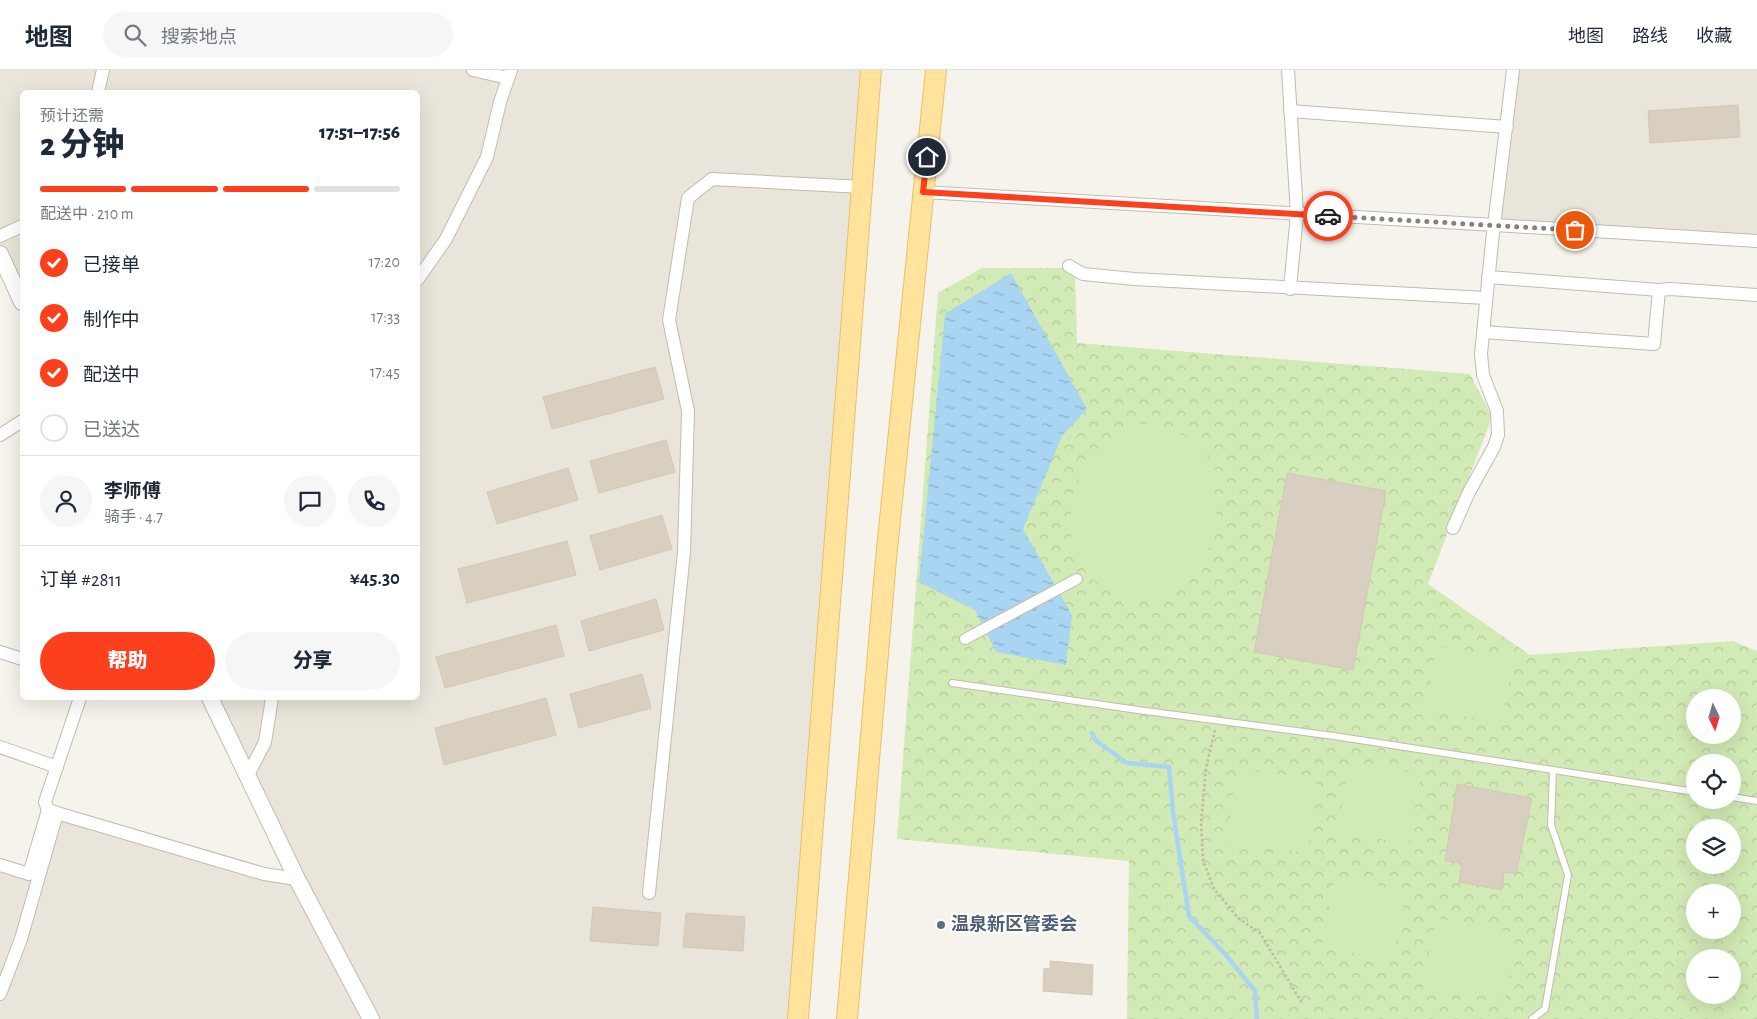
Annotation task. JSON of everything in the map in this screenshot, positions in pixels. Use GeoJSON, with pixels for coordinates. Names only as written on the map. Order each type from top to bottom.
{"type":"FeatureCollection","features":[{"type":"Feature","properties":{"kind":"main road"},"geometry":{"type":"LineString","coordinates":[[798,1019],[871,70]]}},
{"type":"Feature","properties":{"kind":"main road"},"geometry":{"type":"LineString","coordinates":[[847,1019],[886,559],[936,70]]}},
{"type":"Feature","properties":{"kind":"street"},"geometry":{"type":"LineString","coordinates":[[98,90],[103,70]]}},
{"type":"Feature","properties":{"kind":"street"},"geometry":{"type":"LineString","coordinates":[[420,276],[446,239],[487,157],[500,102],[510,74],[473,70]]}},
{"type":"Feature","properties":{"kind":"street"},"geometry":{"type":"LineString","coordinates":[[1288,70],[1297,214],[1290,289]]}},
{"type":"Feature","properties":{"kind":"street"},"geometry":{"type":"LineString","coordinates":[[1453,528],[1469,492],[1494,447],[1498,435],[1497,411],[1481,365],[1488,277],[1514,70]]}},
{"type":"Feature","properties":{"kind":"street"},"geometry":{"type":"LineString","coordinates":[[1290,111],[1507,127]]}},
{"type":"Feature","properties":{"kind":"street"},"geometry":{"type":"LineString","coordinates":[[649,893],[684,552],[688,411],[669,320],[688,198],[712,179],[862,187]]}},
{"type":"Feature","properties":{"kind":"street"},"geometry":{"type":"LineString","coordinates":[[923,192],[1496,224],[1757,241]]}},
{"type":"Feature","properties":{"kind":"street"},"geometry":{"type":"LineString","coordinates":[[0,236],[20,227]]}},
{"type":"Feature","properties":{"kind":"street"},"geometry":{"type":"LineString","coordinates":[[0,254],[20,298]]}},
{"type":"Feature","properties":{"kind":"street"},"geometry":{"type":"LineString","coordinates":[[1069,266],[1083,274],[1095,275],[1290,289],[1486,298]]}},
{"type":"Feature","properties":{"kind":"street"},"geometry":{"type":"LineString","coordinates":[[1488,277],[1659,290],[1670,289],[1757,295]]}},
{"type":"Feature","properties":{"kind":"street"},"geometry":{"type":"LineString","coordinates":[[1483,332],[1654,344],[1659,290]]}},
{"type":"Feature","properties":{"kind":"street"},"geometry":{"type":"LineString","coordinates":[[0,435],[20,422]]}},
{"type":"Feature","properties":{"kind":"street"},"geometry":{"type":"LineString","coordinates":[[965,639],[1077,579]]}},
{"type":"Feature","properties":{"kind":"street"},"geometry":{"type":"LineString","coordinates":[[0,652],[20,658]]}},
{"type":"Feature","properties":{"kind":"street"},"geometry":{"type":"LineString","coordinates":[[79,700],[45,802],[52,812],[264,874],[297,878]]}},
{"type":"Feature","properties":{"kind":"street"},"geometry":{"type":"LineString","coordinates":[[211,700],[297,878],[370,1019]]}},
{"type":"Feature","properties":{"kind":"street"},"geometry":{"type":"LineString","coordinates":[[247,777],[265,742],[272,700]]}},
{"type":"Feature","properties":{"kind":"street"},"geometry":{"type":"LineString","coordinates":[[0,747],[57,767]]}},
{"type":"Feature","properties":{"kind":"street"},"geometry":{"type":"LineString","coordinates":[[0,865],[29,874],[52,812]]}},
{"type":"Feature","properties":{"kind":"street"},"geometry":{"type":"LineString","coordinates":[[0,994],[21,938],[52,812]]}},
{"type":"Feature","properties":{"kind":"lane"},"geometry":{"type":"LineString","coordinates":[[952,683],[1334,736],[1686,791]]}},
{"type":"Feature","properties":{"kind":"lane"},"geometry":{"type":"LineString","coordinates":[[1532,1019],[1545,1009],[1568,875],[1552,825],[1553,770]]}},
{"type":"Feature","properties":{"kind":"lane"},"geometry":{"type":"LineString","coordinates":[[1741,798],[1757,801]]}},
{"type":"Feature","properties":{"kind":"path"},"geometry":{"type":"LineString","coordinates":[[1217,721],[1206,768],[1201,823],[1203,860],[1214,889],[1238,918],[1260,934],[1302,1004]]}},
{"type":"Feature","properties":{"kind":"shaded area"},"geometry":{"type":"Polygon","coordinates":[[[0,70],[871,70],[798,1019],[0,1019],[0,865],[29,874],[48,810],[297,878],[211,700],[420,700],[420,90],[20,90],[20,298],[0,254],[0,70]]]}},
{"type":"Feature","properties":{"kind":"shaded area"},"geometry":{"type":"Polygon","coordinates":[[[1513,70],[1757,70],[1757,241],[1495,225],[1513,70]]]}},
{"type":"Feature","properties":{"kind":"green space"},"geometry":{"type":"Polygon","coordinates":[[[982,268],[1075,268],[1077,343],[1470,374],[1492,417],[1428,584],[1530,655],[1733,641],[1757,651],[1757,1019],[1127,1019],[1129,861],[897,839],[938,293],[982,268]]]}},
{"type":"Feature","properties":{"kind":"green space"},"geometry":{"type":"Polygon","coordinates":[[[1150,423],[1176,432],[1195,443],[1210,460],[1222,484],[1214,486],[1217,513],[1215,531],[1210,548],[1197,571],[1174,593],[1160,599],[1146,601],[1130,600],[1115,595],[1100,585],[1083,565],[1072,541],[1071,513],[1080,475],[1096,450],[1111,438],[1130,430],[1129,425],[1150,423]]]}},
{"type":"Feature","properties":{"kind":"green space"},"geometry":{"type":"Polygon","coordinates":[[[1436,646],[1513,658],[1502,722],[1426,710],[1436,646]]]}},
{"type":"Feature","properties":{"kind":"green space"},"geometry":{"type":"Polygon","coordinates":[[[1349,762],[1421,774],[1409,844],[1338,832],[1349,762]]]}},
{"type":"Feature","properties":{"kind":"green space"},"geometry":{"type":"Polygon","coordinates":[[[1236,769],[1317,779],[1308,853],[1227,844],[1236,769]]]}},
{"type":"Feature","properties":{"kind":"green space"},"geometry":{"type":"Polygon","coordinates":[[[1335,877],[1407,891],[1392,961],[1321,947],[1335,877]]]}},
{"type":"Feature","properties":{"kind":"green space"},"geometry":{"type":"Polygon","coordinates":[[[1436,918],[1517,933],[1505,1000],[1424,986],[1436,918]]]}},
{"type":"Feature","properties":{"kind":"water"},"geometry":{"type":"Polygon","coordinates":[[[1011,273],[1087,409],[1062,436],[1023,529],[1072,615],[1066,665],[996,652],[975,610],[919,582],[945,314],[1011,273]]]}},
{"type":"Feature","properties":{"kind":"building"},"geometry":{"type":"Polygon","coordinates":[[[1738,105],[1740,137],[1650,143],[1648,111],[1738,105]]]}},
{"type":"Feature","properties":{"kind":"building"},"geometry":{"type":"Polygon","coordinates":[[[655,367],[664,399],[552,429],[543,397],[655,367]]]}},
{"type":"Feature","properties":{"kind":"building"},"geometry":{"type":"Polygon","coordinates":[[[666,440],[675,472],[599,493],[590,461],[666,440]]]}},
{"type":"Feature","properties":{"kind":"building"},"geometry":{"type":"Polygon","coordinates":[[[568,468],[578,500],[497,524],[487,492],[568,468]]]}},
{"type":"Feature","properties":{"kind":"building"},"geometry":{"type":"Polygon","coordinates":[[[1287,473],[1386,491],[1353,670],[1254,652],[1287,473]]]}},
{"type":"Feature","properties":{"kind":"building"},"geometry":{"type":"Polygon","coordinates":[[[662,515],[672,549],[600,570],[590,536],[662,515]]]}},
{"type":"Feature","properties":{"kind":"building"},"geometry":{"type":"Polygon","coordinates":[[[567,541],[576,575],[467,603],[458,569],[567,541]]]}},
{"type":"Feature","properties":{"kind":"building"},"geometry":{"type":"Polygon","coordinates":[[[656,599],[664,630],[589,651],[581,621],[656,599]]]}},
{"type":"Feature","properties":{"kind":"building"},"geometry":{"type":"Polygon","coordinates":[[[556,625],[564,656],[445,688],[436,657],[556,625]]]}},
{"type":"Feature","properties":{"kind":"building"},"geometry":{"type":"Polygon","coordinates":[[[642,674],[651,708],[579,728],[570,694],[642,674]]]}},
{"type":"Feature","properties":{"kind":"building"},"geometry":{"type":"Polygon","coordinates":[[[546,698],[556,735],[444,765],[435,728],[546,698]]]}},
{"type":"Feature","properties":{"kind":"building"},"geometry":{"type":"Polygon","coordinates":[[[1457,784],[1532,798],[1516,874],[1504,872],[1502,890],[1459,882],[1462,863],[1445,861],[1457,784]]]}},
{"type":"Feature","properties":{"kind":"building"},"geometry":{"type":"Polygon","coordinates":[[[593,907],[661,913],[658,946],[590,941],[593,907]]]}},
{"type":"Feature","properties":{"kind":"building"},"geometry":{"type":"Polygon","coordinates":[[[686,913],[745,917],[743,951],[683,947],[686,913]]]}},
{"type":"Feature","properties":{"kind":"building"},"geometry":{"type":"Polygon","coordinates":[[[1050,961],[1093,965],[1092,995],[1043,991],[1044,968],[1050,969],[1050,961]]]}},
{"type":"Feature","properties":{"kind":"waterway"},"geometry":{"type":"LineString","coordinates":[[1092,733],[1095,740],[1127,763],[1169,767],[1173,812],[1189,916],[1225,954],[1255,991],[1257,1019]]}},
{"type":"Feature","properties":{"kind":"way so far"},"geometry":{"type":"LineString","coordinates":[[1328,216],[1496,224],[1575,230]]}},
{"type":"Feature","properties":{"kind":"place","name":"温泉新区管委会"},"geometry":{"type":"Point","coordinates":[941,925]}},
{"type":"Feature","properties":{"kind":"route"},"geometry":{"type":"LineString","coordinates":[[927,157],[923,192],[1328,216]]}}]}
